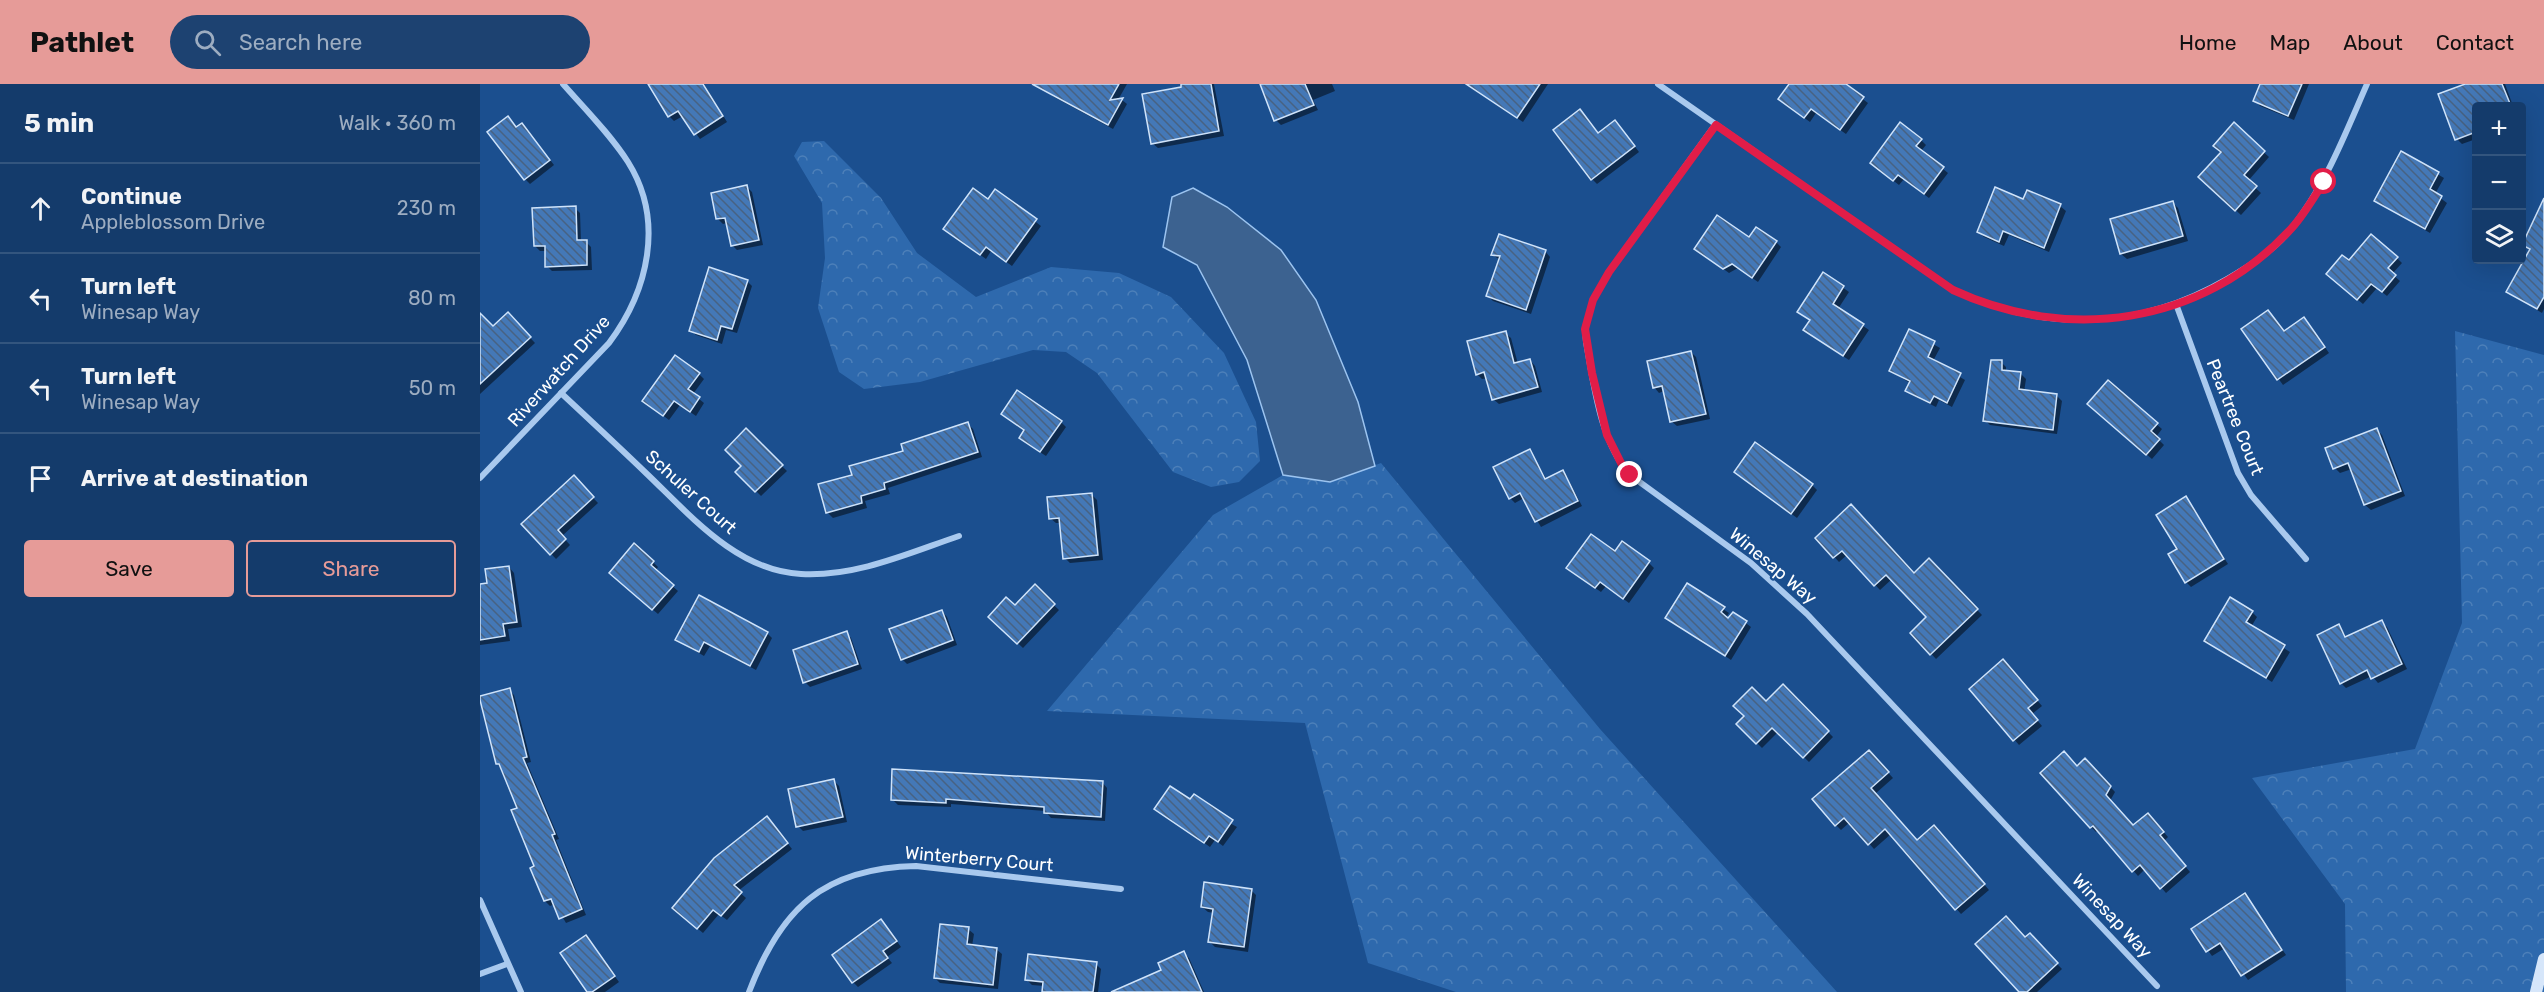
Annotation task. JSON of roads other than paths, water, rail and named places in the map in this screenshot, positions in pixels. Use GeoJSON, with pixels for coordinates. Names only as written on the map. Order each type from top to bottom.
{"type":"FeatureCollection","features":[{"type":"Feature","properties":{"kind":"street","name":"Riverwatch Drive"},"geometry":{"type":"LineString","coordinates":[[480,478],[623,324],[638,295],[648,250],[644,205],[629,164],[563,84]]}},
{"type":"Feature","properties":{"kind":"street"},"geometry":{"type":"LineString","coordinates":[[1658,84],[1928,274],[1982,303],[2014,313],[2091,320],[2134,316],[2176,304],[2195,297],[2252,264],[2290,230],[2324,182],[2367,84]]}},
{"type":"Feature","properties":{"kind":"street","name":"Winesap Way"},"geometry":{"type":"LineString","coordinates":[[1716,125],[1609,272],[1593,300],[1585,329],[1586,342],[1607,435],[1622,465],[1630,475],[1751,563],[1800,607],[2157,986]]}},
{"type":"Feature","properties":{"kind":"street","name":"Peartree Court"},"geometry":{"type":"LineString","coordinates":[[2176,304],[2238,472],[2251,495],[2306,559]]}},
{"type":"Feature","properties":{"kind":"street","name":"Schuler Court"},"geometry":{"type":"LineString","coordinates":[[561,393],[714,538],[757,563],[799,574],[841,572],[886,561],[959,536]]}},
{"type":"Feature","properties":{"kind":"street","name":"Winterberry Court"},"geometry":{"type":"LineString","coordinates":[[749,992],[769,944],[796,910],[848,876],[882,867],[916,866],[1121,889]]}},
{"type":"Feature","properties":{"kind":"street"},"geometry":{"type":"LineString","coordinates":[[480,900],[521,992]]}},
{"type":"Feature","properties":{"kind":"street"},"geometry":{"type":"LineString","coordinates":[[2536,992],[2544,959]]}},
{"type":"Feature","properties":{"kind":"street"},"geometry":{"type":"LineString","coordinates":[[480,974],[507,964]]}}]}
